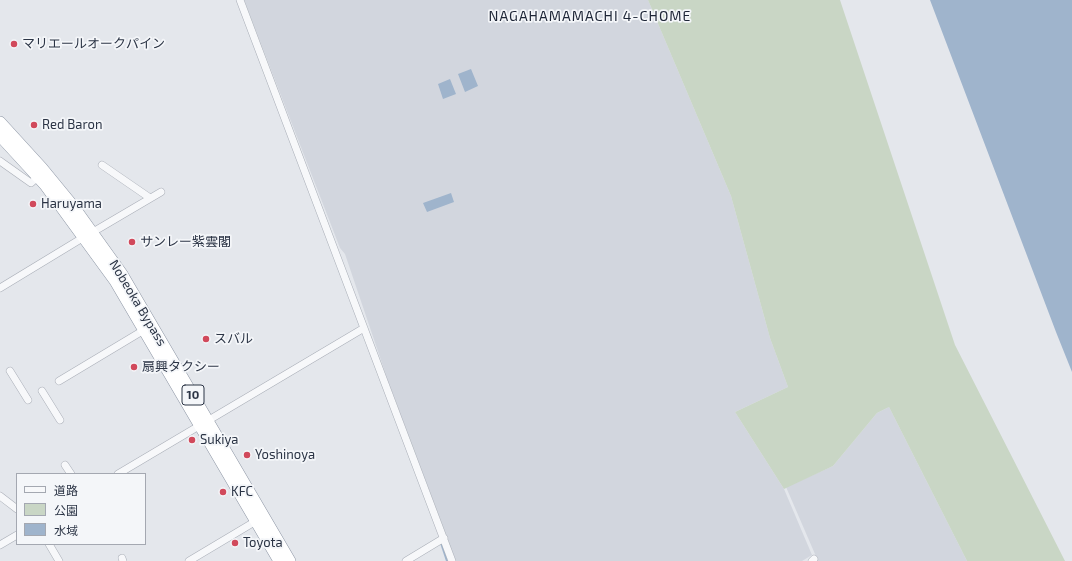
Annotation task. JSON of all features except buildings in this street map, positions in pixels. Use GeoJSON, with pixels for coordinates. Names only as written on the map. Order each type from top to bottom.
{"type":"FeatureCollection","features":[{"type":"Feature","properties":{"kind":"highway","name":"Nobeoka Bypass"},"geometry":{"type":"LineString","coordinates":[[0,122],[88,235],[122,274],[279,561]]}},
{"type":"Feature","properties":{"kind":"highway","name":"Nobeoka Bypass"},"geometry":{"type":"LineString","coordinates":[[0,136],[41,175]]}},
{"type":"Feature","properties":{"kind":"highway","name":"Nobeoka Bypass"},"geometry":{"type":"LineString","coordinates":[[88,235],[144,330],[290,561]]}},
{"type":"Feature","properties":{"kind":"street"},"geometry":{"type":"LineString","coordinates":[[240,0],[452,561]]}},
{"type":"Feature","properties":{"kind":"street"},"geometry":{"type":"LineString","coordinates":[[0,161],[31,183],[41,175]]}},
{"type":"Feature","properties":{"kind":"street"},"geometry":{"type":"LineString","coordinates":[[102,165],[150,198]]}},
{"type":"Feature","properties":{"kind":"street"},"geometry":{"type":"LineString","coordinates":[[0,288],[160,192]]}},
{"type":"Feature","properties":{"kind":"street"},"geometry":{"type":"LineString","coordinates":[[120,473],[364,328]]}},
{"type":"Feature","properties":{"kind":"street"},"geometry":{"type":"LineString","coordinates":[[59,381],[144,330]]}},
{"type":"Feature","properties":{"kind":"street"},"geometry":{"type":"LineString","coordinates":[[10,372],[28,400]]}},
{"type":"Feature","properties":{"kind":"street"},"geometry":{"type":"LineString","coordinates":[[42,391],[60,420]]}},
{"type":"Feature","properties":{"kind":"street"},"geometry":{"type":"LineString","coordinates":[[65,465],[69,473]]}},
{"type":"Feature","properties":{"kind":"street"},"geometry":{"type":"LineString","coordinates":[[0,496],[16,508]]}},
{"type":"Feature","properties":{"kind":"street"},"geometry":{"type":"LineString","coordinates":[[189,561],[256,521]]}},
{"type":"Feature","properties":{"kind":"street"},"geometry":{"type":"LineString","coordinates":[[0,545],[16,536]]}},
{"type":"Feature","properties":{"kind":"street"},"geometry":{"type":"LineString","coordinates":[[406,561],[444,538]]}},
{"type":"Feature","properties":{"kind":"street"},"geometry":{"type":"LineString","coordinates":[[50,545],[59,561]]}},
{"type":"Feature","properties":{"kind":"shaded area"},"geometry":{"type":"Polygon","coordinates":[[[244,0],[648,0],[731,196],[770,338],[788,387],[735,412],[784,489],[812,555],[802,561],[456,561],[387,378],[345,254],[340,248],[244,0]]]}},
{"type":"Feature","properties":{"kind":"shaded area"},"geometry":{"type":"Polygon","coordinates":[[[889,407],[967,561],[818,561],[786,487],[833,466],[877,413],[889,407]]]}},
{"type":"Feature","properties":{"kind":"green space"},"geometry":{"type":"Polygon","coordinates":[[[648,0],[840,0],[955,345],[1065,561],[967,561],[889,407],[877,413],[833,466],[784,489],[735,412],[788,387],[770,338],[731,196],[648,0]]]}},
{"type":"Feature","properties":{"kind":"water"},"geometry":{"type":"Polygon","coordinates":[[[930,0],[1072,0],[1072,372],[1056,332],[930,0]]]}},
{"type":"Feature","properties":{"kind":"water"},"geometry":{"type":"Polygon","coordinates":[[[471,69],[478,86],[465,92],[458,74],[471,69]]]}},
{"type":"Feature","properties":{"kind":"water"},"geometry":{"type":"Polygon","coordinates":[[[450,79],[456,94],[443,99],[438,84],[450,79]]]}},
{"type":"Feature","properties":{"kind":"water"},"geometry":{"type":"Polygon","coordinates":[[[451,193],[454,202],[427,212],[423,203],[451,193]]]}},
{"type":"Feature","properties":{"kind":"waterway"},"geometry":{"type":"LineString","coordinates":[[441,543],[447,561]]}},
{"type":"Feature","properties":{"kind":"place","name":"マリエールオークパイン"},"geometry":{"type":"Point","coordinates":[14,44]}},
{"type":"Feature","properties":{"kind":"place","name":"Red Baron"},"geometry":{"type":"Point","coordinates":[34,125]}},
{"type":"Feature","properties":{"kind":"place","name":"Haruyama"},"geometry":{"type":"Point","coordinates":[33,204]}},
{"type":"Feature","properties":{"kind":"place","name":"サンレー紫雲閣"},"geometry":{"type":"Point","coordinates":[132,242]}},
{"type":"Feature","properties":{"kind":"place","name":"スバル"},"geometry":{"type":"Point","coordinates":[206,339]}},
{"type":"Feature","properties":{"kind":"place","name":"扇興タクシー"},"geometry":{"type":"Point","coordinates":[134,367]}},
{"type":"Feature","properties":{"kind":"place","name":"Sukiya"},"geometry":{"type":"Point","coordinates":[192,440]}},
{"type":"Feature","properties":{"kind":"place","name":"Yoshinoya"},"geometry":{"type":"Point","coordinates":[247,455]}},
{"type":"Feature","properties":{"kind":"place","name":"KFC"},"geometry":{"type":"Point","coordinates":[223,492]}},
{"type":"Feature","properties":{"kind":"place","name":"Toyota"},"geometry":{"type":"Point","coordinates":[235,543]}},
{"type":"Feature","properties":{"kind":"district","name":"NAGAHAMAMACHI 4-CHOME"},"geometry":{"type":"Point","coordinates":[590,16]}}]}
